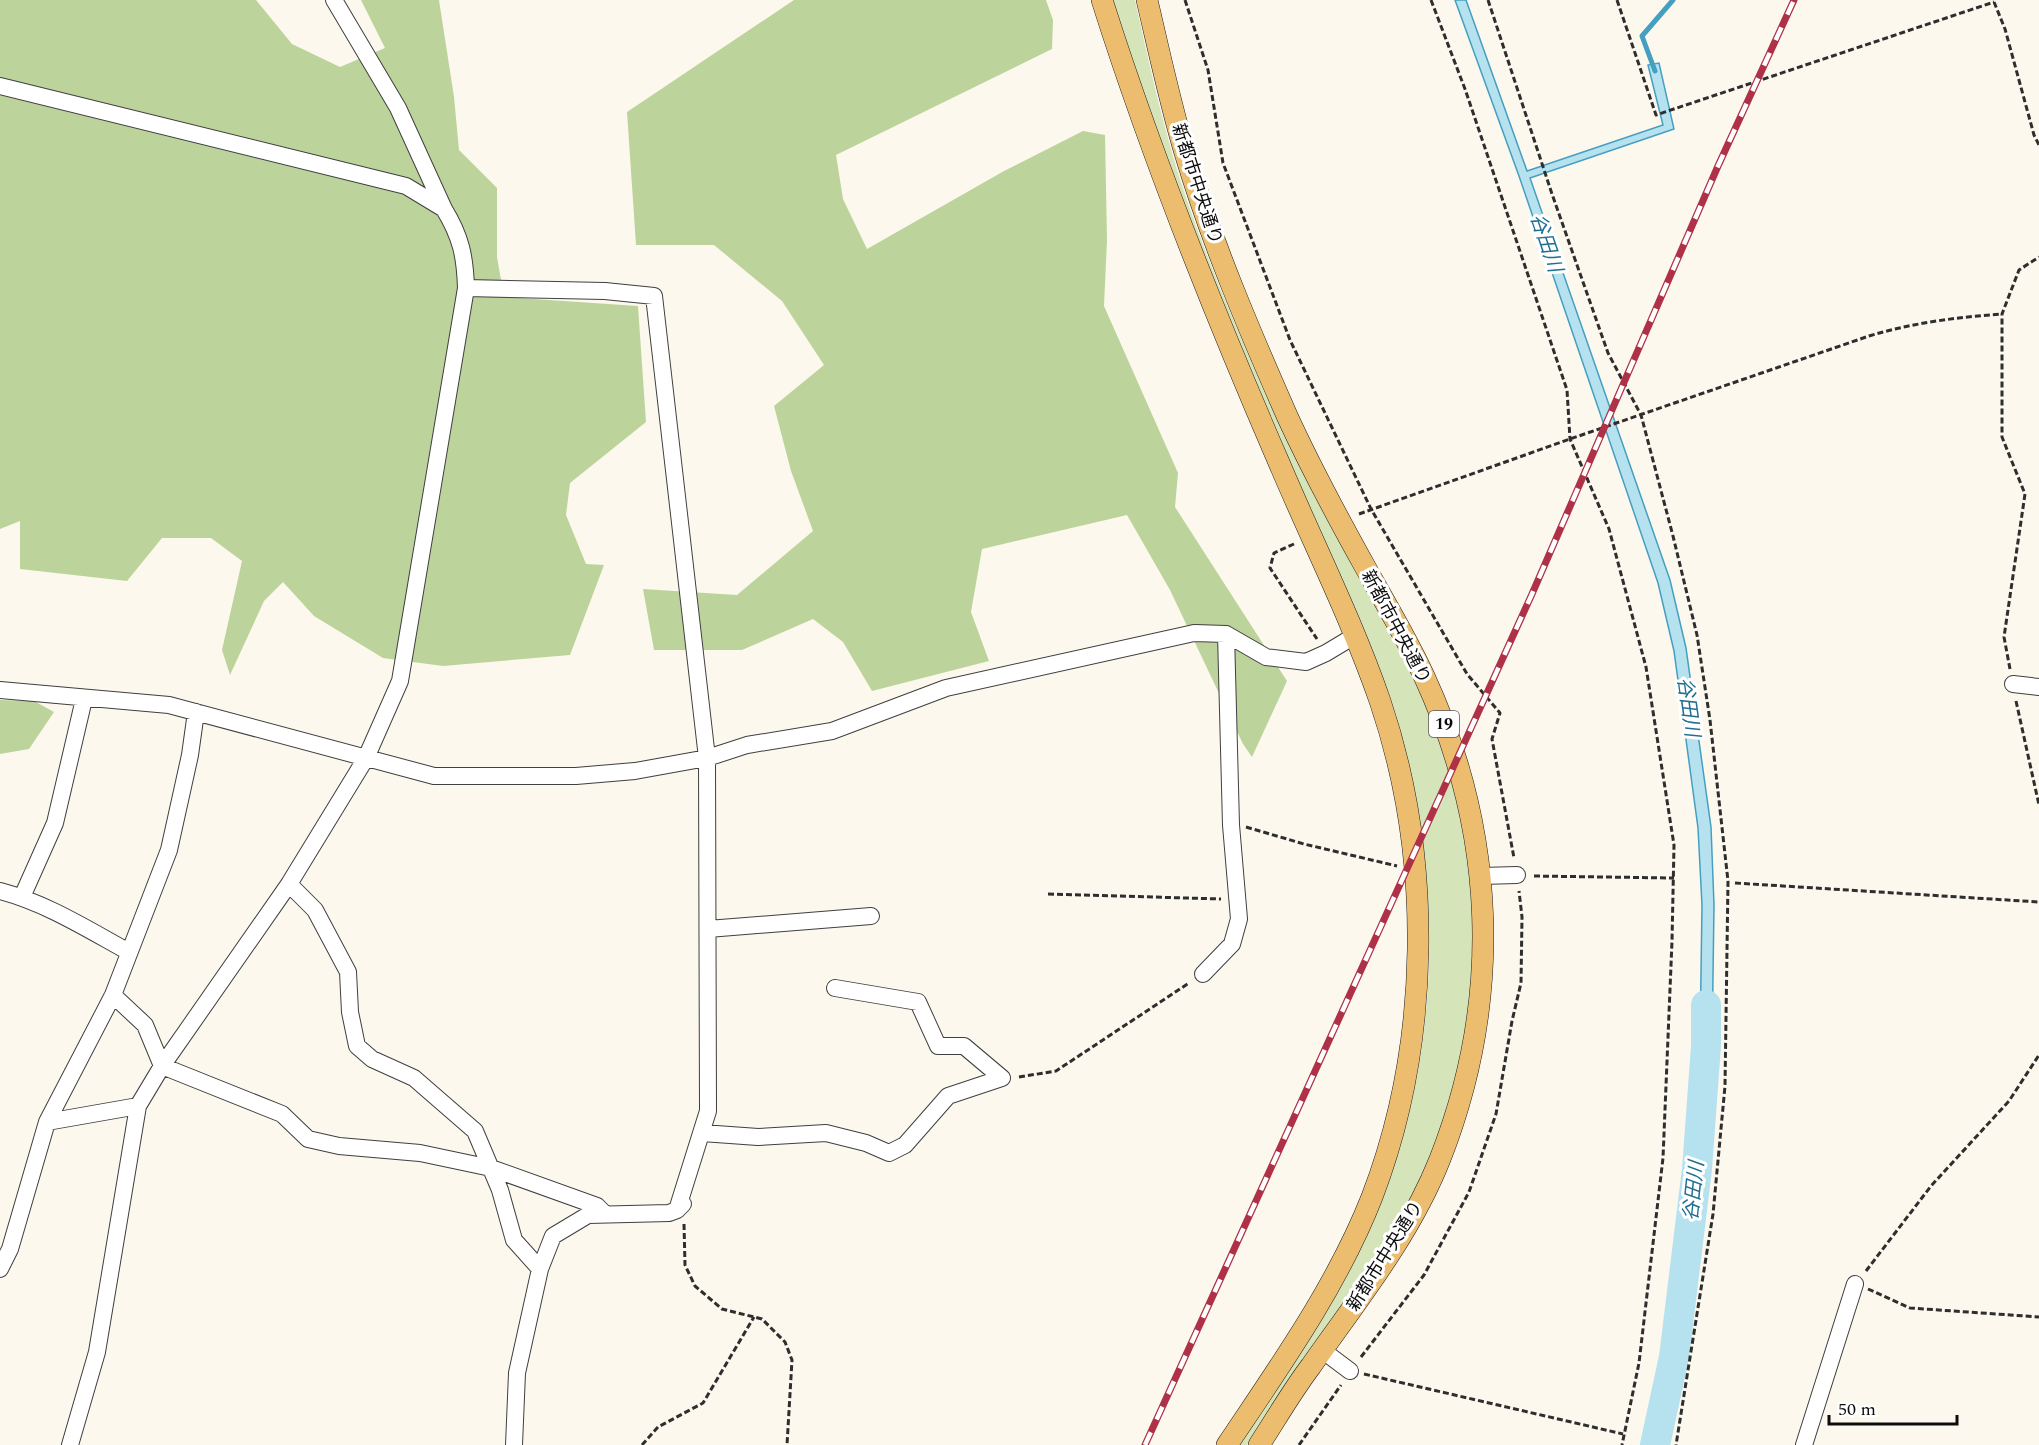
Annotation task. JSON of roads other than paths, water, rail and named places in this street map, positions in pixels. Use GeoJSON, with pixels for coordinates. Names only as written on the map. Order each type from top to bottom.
{"type":"FeatureCollection","features":[{"type":"Feature","properties":{"kind":"main road","name":"新都市中央通り"},"geometry":{"type":"LineString","coordinates":[[1102,0],[1129,85],[1204,279],[1280,465],[1356,635],[1382,705],[1410,819],[1416,869],[1417,993],[1406,1074],[1387,1153],[1354,1238],[1298,1339],[1227,1445]]}},
{"type":"Feature","properties":{"kind":"main road","name":"新都市中央通り"},"geometry":{"type":"LineString","coordinates":[[1148,0],[1165,80],[1185,154],[1223,262],[1289,418],[1336,514],[1423,675],[1450,738],[1468,802],[1484,902],[1483,966],[1476,1035],[1463,1092],[1439,1162],[1406,1228],[1367,1290],[1322,1350],[1259,1445]]}},
{"type":"Feature","properties":{"kind":"street"},"geometry":{"type":"LineString","coordinates":[[70,1445],[97,1352],[138,1106],[162,1066],[290,884],[366,758],[400,681],[466,288],[465,255],[453,224],[398,108],[334,0]]}},
{"type":"Feature","properties":{"kind":"street"},"geometry":{"type":"LineString","coordinates":[[0,86],[406,186],[444,209]]}},
{"type":"Feature","properties":{"kind":"street"},"geometry":{"type":"LineString","coordinates":[[466,288],[606,291],[654,296],[707,758],[708,1111],[702,1133],[680,1207],[669,1213],[588,1215],[554,1236],[540,1269],[517,1373],[513,1445]]}},
{"type":"Feature","properties":{"kind":"street"},"geometry":{"type":"LineString","coordinates":[[0,690],[169,705],[434,776],[576,776],[635,771],[707,758],[747,745],[832,730],[946,688],[1194,633],[1226,634],[1266,657],[1306,662],[1356,635]]}},
{"type":"Feature","properties":{"kind":"street"},"geometry":{"type":"LineString","coordinates":[[1203,974],[1232,944],[1239,919],[1231,825],[1226,634]]}},
{"type":"Feature","properties":{"kind":"street"},"geometry":{"type":"LineString","coordinates":[[2013,684],[2039,687]]}},
{"type":"Feature","properties":{"kind":"street"},"geometry":{"type":"LineString","coordinates":[[22,897],[55,823],[84,699]]}},
{"type":"Feature","properties":{"kind":"street"},"geometry":{"type":"LineString","coordinates":[[0,1269],[10,1249],[47,1122],[113,995],[169,850],[190,755],[196,712]]}},
{"type":"Feature","properties":{"kind":"street"},"geometry":{"type":"LineString","coordinates":[[1481,876],[1517,875]]}},
{"type":"Feature","properties":{"kind":"street"},"geometry":{"type":"LineString","coordinates":[[290,884],[315,910],[348,972],[350,1012],[357,1046],[372,1059],[414,1078],[476,1131],[491,1168],[514,1240],[540,1269]]}},
{"type":"Feature","properties":{"kind":"street"},"geometry":{"type":"LineString","coordinates":[[0,891],[22,897],[73,921],[129,952]]}},
{"type":"Feature","properties":{"kind":"street"},"geometry":{"type":"LineString","coordinates":[[708,929],[871,916]]}},
{"type":"Feature","properties":{"kind":"street"},"geometry":{"type":"LineString","coordinates":[[702,1133],[758,1137],[826,1133],[866,1143],[889,1153],[905,1145],[948,1096],[1002,1078],[964,1046],[938,1046],[918,1002],[835,988]]}},
{"type":"Feature","properties":{"kind":"street"},"geometry":{"type":"LineString","coordinates":[[113,995],[145,1025],[162,1066],[282,1114],[308,1139],[339,1146],[420,1153],[491,1168],[597,1206],[605,1214]]}},
{"type":"Feature","properties":{"kind":"street"},"geometry":{"type":"LineString","coordinates":[[47,1122],[138,1106]]}},
{"type":"Feature","properties":{"kind":"street"},"geometry":{"type":"LineString","coordinates":[[1804,1445],[1855,1284]]}},
{"type":"Feature","properties":{"kind":"street"},"geometry":{"type":"LineString","coordinates":[[1322,1350],[1350,1371]]}},
{"type":"Feature","properties":{"kind":"water"},"geometry":{"type":"Polygon","coordinates":[[[1455,0],[1466,0],[1527,171],[1663,125],[1648,65],[1659,63],[1674,129],[1530,178],[1670,580],[1686,648],[1711,827],[1714,905],[1712,1047],[1700,1045],[1702,905],[1698,828],[1674,651],[1658,583],[1519,176],[1455,0]]]}},
{"type":"Feature","properties":{"kind":"waterway"},"geometry":{"type":"LineString","coordinates":[[1655,71],[1642,36],[1673,0]]}},
{"type":"Feature","properties":{"kind":"waterway","name":"谷田川"},"geometry":{"type":"LineString","coordinates":[[1655,1445],[1674,1357],[1697,1169],[1706,1046],[1706,1005]]}},
{"type":"Feature","properties":{"kind":"railway"},"geometry":{"type":"LineString","coordinates":[[1145,1445],[1532,594],[1718,166],[1794,0]]}}]}
